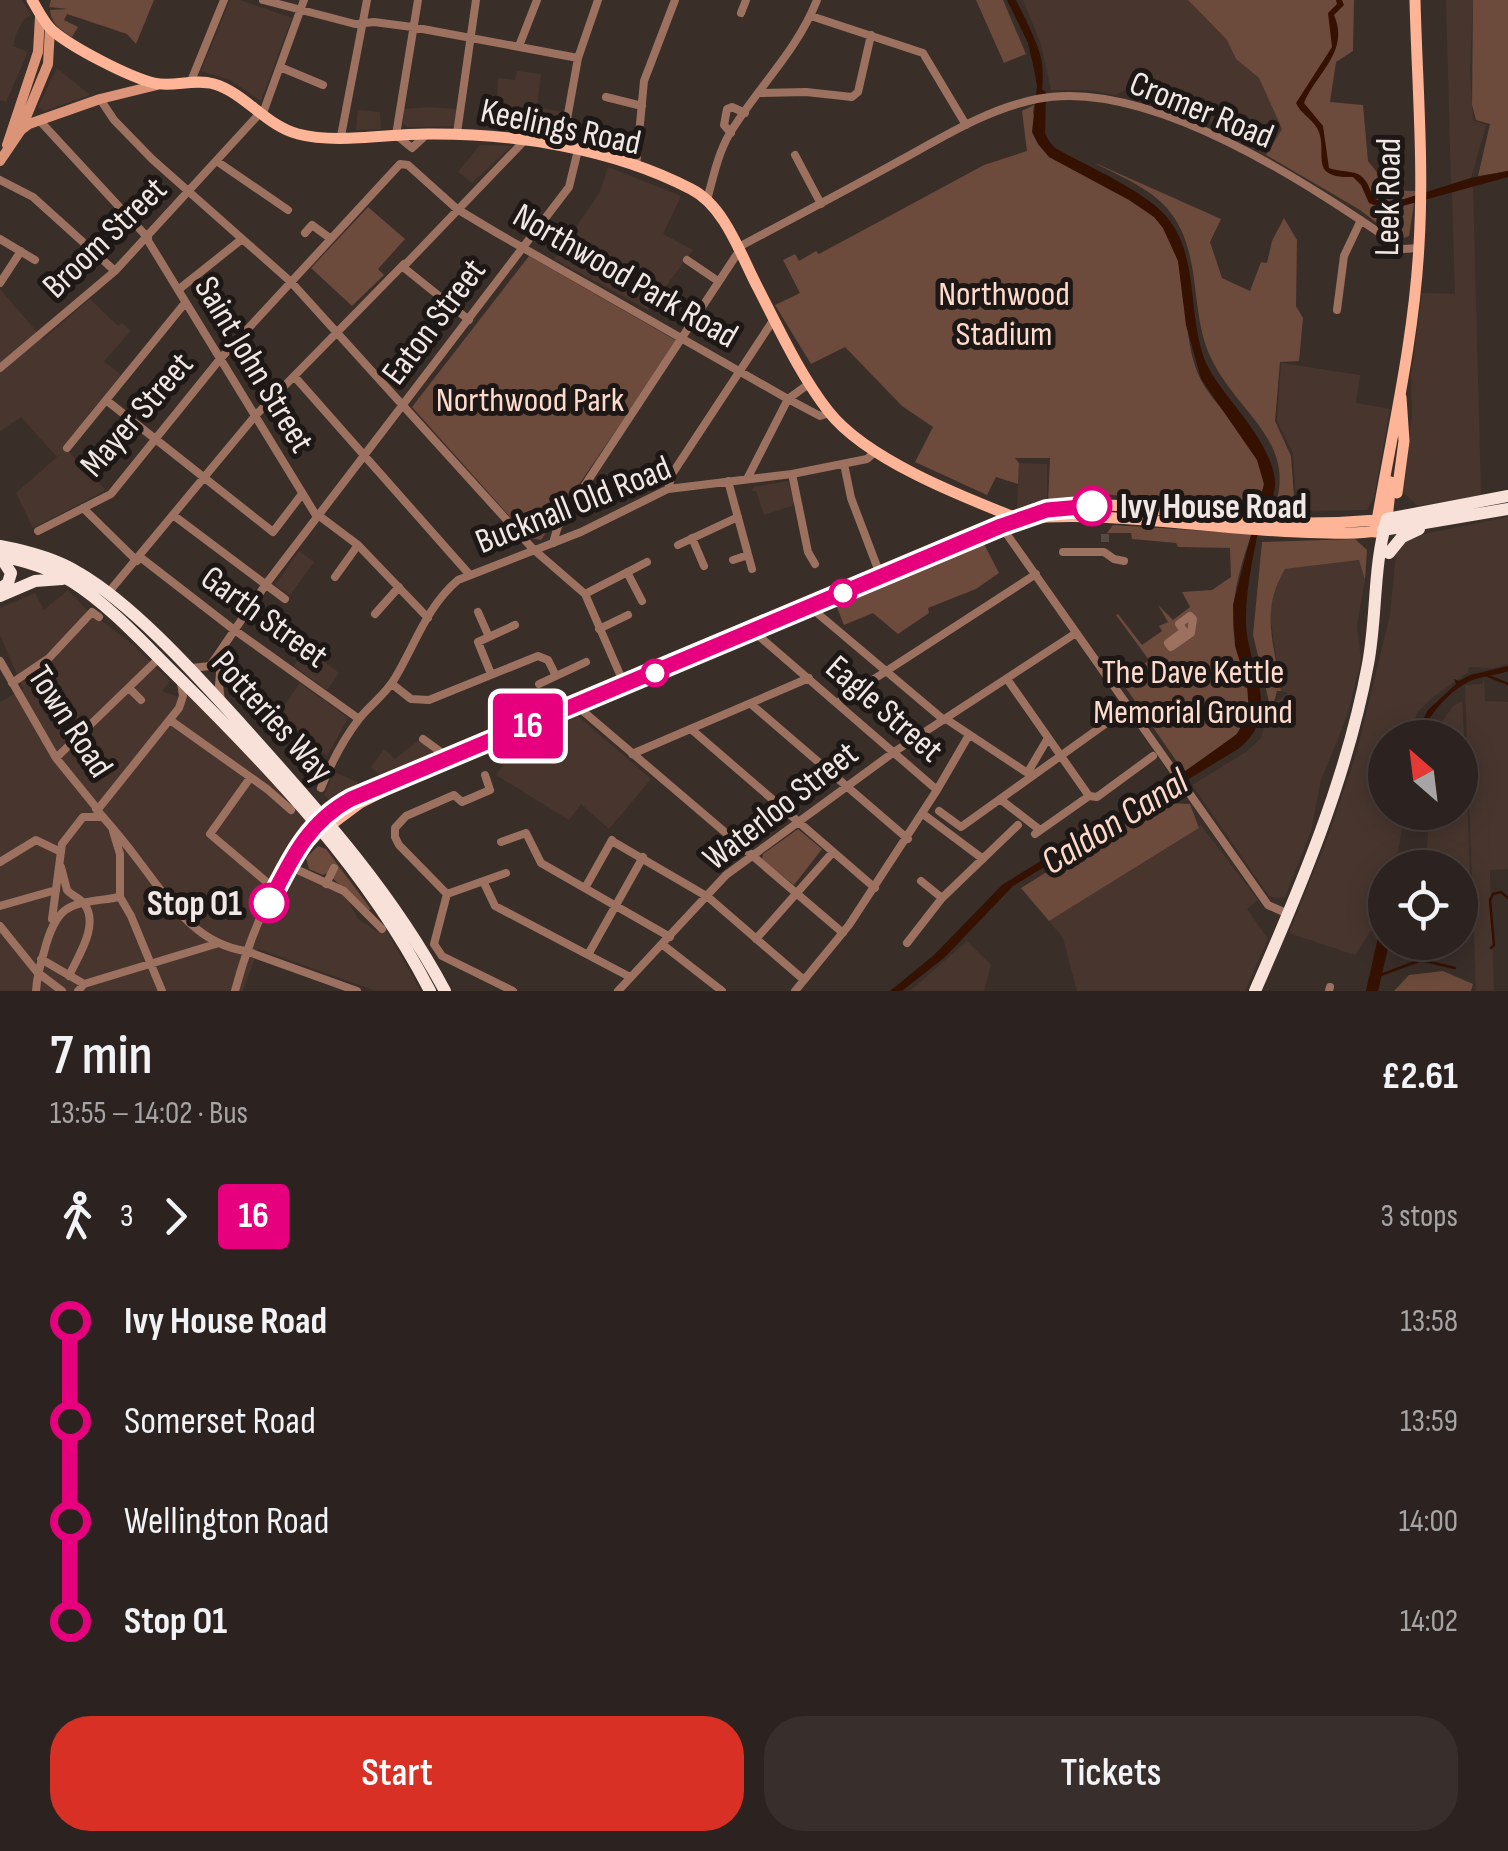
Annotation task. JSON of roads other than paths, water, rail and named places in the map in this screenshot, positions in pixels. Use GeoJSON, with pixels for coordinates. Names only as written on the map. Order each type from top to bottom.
{"type":"FeatureCollection","features":[{"type":"Feature","properties":{"kind":"highway"},"geometry":{"type":"LineString","coordinates":[[1484,508],[1508,496]]}},
{"type":"Feature","properties":{"kind":"highway"},"geometry":{"type":"LineString","coordinates":[[1385,525],[1484,508],[1508,510]]}},
{"type":"Feature","properties":{"kind":"highway"},"geometry":{"type":"LineString","coordinates":[[1389,554],[1402,537],[1458,513]]}},
{"type":"Feature","properties":{"kind":"highway"},"geometry":{"type":"LineString","coordinates":[[1385,525],[1435,522]]}},
{"type":"Feature","properties":{"kind":"highway"},"geometry":{"type":"LineString","coordinates":[[1255,991],[1343,765],[1378,632],[1389,554],[1385,525]]}},
{"type":"Feature","properties":{"kind":"highway"},"geometry":{"type":"LineString","coordinates":[[1370,658],[1364,631],[1385,525]]}},
{"type":"Feature","properties":{"kind":"highway","name":"Potteries Way"},"geometry":{"type":"LineString","coordinates":[[0,546],[118,584],[206,704],[323,824],[387,916],[430,991]]}},
{"type":"Feature","properties":{"kind":"highway"},"geometry":{"type":"LineString","coordinates":[[0,556],[11,572],[0,592]]}},
{"type":"Feature","properties":{"kind":"highway","name":"Potteries Way"},"geometry":{"type":"LineString","coordinates":[[0,556],[31,562],[70,580],[222,704],[388,897],[444,991]]}},
{"type":"Feature","properties":{"kind":"highway"},"geometry":{"type":"LineString","coordinates":[[0,592],[35,581],[70,580]]}},
{"type":"Feature","properties":{"kind":"main road","name":"Leek Road"},"geometry":{"type":"LineString","coordinates":[[1385,525],[1419,248],[1415,0]]}},
{"type":"Feature","properties":{"kind":"main road"},"geometry":{"type":"LineString","coordinates":[[37,5],[53,33],[156,84]]}},
{"type":"Feature","properties":{"kind":"main road"},"geometry":{"type":"LineString","coordinates":[[21,130],[40,46],[42,28],[37,5]]}},
{"type":"Feature","properties":{"kind":"main road"},"geometry":{"type":"LineString","coordinates":[[40,46],[53,33]]}},
{"type":"Feature","properties":{"kind":"main road"},"geometry":{"type":"LineString","coordinates":[[2,157],[48,64],[53,33]]}},
{"type":"Feature","properties":{"kind":"main road","name":"Keelings Road"},"geometry":{"type":"LineString","coordinates":[[156,84],[191,81],[227,89],[298,134],[457,133],[513,150],[578,150],[636,167],[690,188],[707,200]]}},
{"type":"Feature","properties":{"kind":"main road"},"geometry":{"type":"LineString","coordinates":[[2,157],[21,130],[44,118],[156,84]]}},
{"type":"Feature","properties":{"kind":"main road"},"geometry":{"type":"LineString","coordinates":[[23,109],[44,118]]}},
{"type":"Feature","properties":{"kind":"main road"},"geometry":{"type":"LineString","coordinates":[[707,200],[738,249],[770,324],[830,414],[876,451],[938,484],[1022,519],[1274,527],[1385,525]]}},
{"type":"Feature","properties":{"kind":"main road"},"geometry":{"type":"LineString","coordinates":[[323,824],[351,799],[1047,510],[1104,506],[1242,525]]}},
{"type":"Feature","properties":{"kind":"street"},"geometry":{"type":"LineString","coordinates":[[191,81],[224,0]]}},
{"type":"Feature","properties":{"kind":"street"},"geometry":{"type":"LineString","coordinates":[[263,0],[300,12],[412,27],[578,58]]}},
{"type":"Feature","properties":{"kind":"street","name":"Broom Street"},"geometry":{"type":"LineString","coordinates":[[0,368],[115,272],[218,162],[236,135],[262,113],[304,0]]}},
{"type":"Feature","properties":{"kind":"street"},"geometry":{"type":"LineString","coordinates":[[340,136],[367,0]]}},
{"type":"Feature","properties":{"kind":"street"},"geometry":{"type":"LineString","coordinates":[[415,147],[408,147],[396,134],[418,0]]}},
{"type":"Feature","properties":{"kind":"street"},"geometry":{"type":"LineString","coordinates":[[457,133],[476,0]]}},
{"type":"Feature","properties":{"kind":"street"},"geometry":{"type":"LineString","coordinates":[[520,46],[536,0]]}},
{"type":"Feature","properties":{"kind":"street"},"geometry":{"type":"LineString","coordinates":[[562,147],[578,58],[598,0]]}},
{"type":"Feature","properties":{"kind":"street"},"geometry":{"type":"LineString","coordinates":[[636,167],[644,80],[674,0]]}},
{"type":"Feature","properties":{"kind":"street"},"geometry":{"type":"LineString","coordinates":[[741,13],[746,0]]}},
{"type":"Feature","properties":{"kind":"street"},"geometry":{"type":"LineString","coordinates":[[707,200],[731,132],[774,76],[817,0]]}},
{"type":"Feature","properties":{"kind":"street"},"geometry":{"type":"LineString","coordinates":[[810,16],[923,53],[966,125]]}},
{"type":"Feature","properties":{"kind":"street"},"geometry":{"type":"LineString","coordinates":[[761,93],[806,92],[845,97],[858,92],[871,34]]}},
{"type":"Feature","properties":{"kind":"street"},"geometry":{"type":"LineString","coordinates":[[280,68],[323,85]]}},
{"type":"Feature","properties":{"kind":"street","name":"Cromer Road"},"geometry":{"type":"LineString","coordinates":[[738,249],[966,125],[1051,96],[1135,104],[1209,134],[1277,169],[1403,250],[1419,248]]}},
{"type":"Feature","properties":{"kind":"street"},"geometry":{"type":"LineString","coordinates":[[606,97],[642,106]]}},
{"type":"Feature","properties":{"kind":"street"},"geometry":{"type":"LineString","coordinates":[[100,99],[114,120],[189,193],[291,282],[532,549],[585,594],[625,686]]}},
{"type":"Feature","properties":{"kind":"street"},"geometry":{"type":"LineString","coordinates":[[731,132],[724,125],[727,109],[745,114]]}},
{"type":"Feature","properties":{"kind":"street","name":"Saint John Street"},"geometry":{"type":"LineString","coordinates":[[44,118],[148,239],[318,516]]}},
{"type":"Feature","properties":{"kind":"street","name":"Keelings Road"},"geometry":{"type":"LineString","coordinates":[[331,238],[427,134]]}},
{"type":"Feature","properties":{"kind":"street"},"geometry":{"type":"LineString","coordinates":[[118,584],[254,416],[513,150]]}},
{"type":"Feature","properties":{"kind":"street","name":"Eaton Street"},"geometry":{"type":"LineString","coordinates":[[222,646],[569,187],[578,150]]}},
{"type":"Feature","properties":{"kind":"street"},"geometry":{"type":"LineString","coordinates":[[794,156],[821,204]]}},
{"type":"Feature","properties":{"kind":"street"},"geometry":{"type":"LineString","coordinates":[[218,162],[288,210]]}},
{"type":"Feature","properties":{"kind":"street","name":"Northwood Park Road"},"geometry":{"type":"LineString","coordinates":[[402,164],[457,209],[523,248],[788,400],[820,416],[830,414]]}},
{"type":"Feature","properties":{"kind":"street"},"geometry":{"type":"LineString","coordinates":[[0,180],[34,197],[115,272]]}},
{"type":"Feature","properties":{"kind":"street"},"geometry":{"type":"LineString","coordinates":[[1337,310],[1344,256],[1361,220]]}},
{"type":"Feature","properties":{"kind":"street"},"geometry":{"type":"LineString","coordinates":[[305,233],[312,225],[331,238]]}},
{"type":"Feature","properties":{"kind":"street"},"geometry":{"type":"LineString","coordinates":[[0,238],[36,260]]}},
{"type":"Feature","properties":{"kind":"street","name":"Mayer Street"},"geometry":{"type":"LineString","coordinates":[[38,531],[111,494],[220,359],[331,238]]}},
{"type":"Feature","properties":{"kind":"street"},"geometry":{"type":"LineString","coordinates":[[178,290],[242,239]]}},
{"type":"Feature","properties":{"kind":"street"},"geometry":{"type":"LineString","coordinates":[[554,543],[558,526],[738,249]]}},
{"type":"Feature","properties":{"kind":"street"},"geometry":{"type":"LineString","coordinates":[[0,283],[22,251]]}},
{"type":"Feature","properties":{"kind":"street"},"geometry":{"type":"LineString","coordinates":[[687,260],[725,272],[747,268]]}},
{"type":"Feature","properties":{"kind":"street"},"geometry":{"type":"LineString","coordinates":[[403,266],[470,320]]}},
{"type":"Feature","properties":{"kind":"street"},"geometry":{"type":"LineString","coordinates":[[67,448],[185,303]]}},
{"type":"Feature","properties":{"kind":"street"},"geometry":{"type":"LineString","coordinates":[[668,488],[672,474],[770,324]]}},
{"type":"Feature","properties":{"kind":"street"},"geometry":{"type":"LineString","coordinates":[[294,376],[470,574]]}},
{"type":"Feature","properties":{"kind":"street"},"geometry":{"type":"LineString","coordinates":[[747,479],[788,400],[810,383]]}},
{"type":"Feature","properties":{"kind":"street"},"geometry":{"type":"LineString","coordinates":[[106,400],[273,532],[302,494]]}},
{"type":"Feature","properties":{"kind":"street","name":"Bucknall Old Road"},"geometry":{"type":"LineString","coordinates":[[321,781],[359,719],[392,684],[449,587],[470,574],[554,543],[668,488],[792,474],[867,459],[876,451]]}},
{"type":"Feature","properties":{"kind":"street"},"geometry":{"type":"LineString","coordinates":[[844,464],[851,498],[881,577]]}},
{"type":"Feature","properties":{"kind":"street"},"geometry":{"type":"LineString","coordinates":[[792,474],[810,562]]}},
{"type":"Feature","properties":{"kind":"street"},"geometry":{"type":"LineString","coordinates":[[728,481],[752,568]]}},
{"type":"Feature","properties":{"kind":"street","name":"Garth Street"},"geometry":{"type":"LineString","coordinates":[[82,508],[138,559],[359,719]]}},
{"type":"Feature","properties":{"kind":"street"},"geometry":{"type":"LineString","coordinates":[[173,515],[284,599]]}},
{"type":"Feature","properties":{"kind":"street"},"geometry":{"type":"LineString","coordinates":[[318,516],[358,545],[428,618]]}},
{"type":"Feature","properties":{"kind":"street"},"geometry":{"type":"LineString","coordinates":[[678,544],[738,517]]}},
{"type":"Feature","properties":{"kind":"street"},"geometry":{"type":"LineString","coordinates":[[1104,542],[1106,519]]}},
{"type":"Feature","properties":{"kind":"street"},"geometry":{"type":"LineString","coordinates":[[1001,526],[1268,905],[1288,914]]}},
{"type":"Feature","properties":{"kind":"street"},"geometry":{"type":"LineString","coordinates":[[692,538],[704,566]]}},
{"type":"Feature","properties":{"kind":"street"},"geometry":{"type":"LineString","coordinates":[[1063,552],[1104,542]]}},
{"type":"Feature","properties":{"kind":"street"},"geometry":{"type":"LineString","coordinates":[[1104,542],[1124,561]]}},
{"type":"Feature","properties":{"kind":"street"},"geometry":{"type":"LineString","coordinates":[[335,576],[358,545]]}},
{"type":"Feature","properties":{"kind":"street"},"geometry":{"type":"LineString","coordinates":[[734,560],[748,555]]}},
{"type":"Feature","properties":{"kind":"street"},"geometry":{"type":"LineString","coordinates":[[585,594],[647,562]]}},
{"type":"Feature","properties":{"kind":"street"},"geometry":{"type":"LineString","coordinates":[[628,572],[642,601]]}},
{"type":"Feature","properties":{"kind":"street"},"geometry":{"type":"LineString","coordinates":[[837,702],[1036,574]]}},
{"type":"Feature","properties":{"kind":"street"},"geometry":{"type":"LineString","coordinates":[[376,614],[399,587]]}},
{"type":"Feature","properties":{"kind":"street"},"geometry":{"type":"LineString","coordinates":[[809,607],[945,719],[1030,774]]}},
{"type":"Feature","properties":{"kind":"street"},"geometry":{"type":"LineString","coordinates":[[609,611],[615,622]]}},
{"type":"Feature","properties":{"kind":"street"},"geometry":{"type":"LineString","coordinates":[[12,683],[49,658],[92,612],[100,617]]}},
{"type":"Feature","properties":{"kind":"street"},"geometry":{"type":"LineString","coordinates":[[478,612],[489,636]]}},
{"type":"Feature","properties":{"kind":"street"},"geometry":{"type":"LineString","coordinates":[[600,629],[628,615]]}},
{"type":"Feature","properties":{"kind":"street"},"geometry":{"type":"LineString","coordinates":[[491,674],[478,642],[515,626]]}},
{"type":"Feature","properties":{"kind":"street","name":"Eagle Street"},"geometry":{"type":"LineString","coordinates":[[753,631],[937,789]]}},
{"type":"Feature","properties":{"kind":"street","name":"Waterloo Street"},"geometry":{"type":"LineString","coordinates":[[620,991],[726,875],[894,752],[1076,633]]}},
{"type":"Feature","properties":{"kind":"street"},"geometry":{"type":"LineString","coordinates":[[97,807],[180,706],[184,673],[210,666],[222,646]]}},
{"type":"Feature","properties":{"kind":"street"},"geometry":{"type":"LineString","coordinates":[[222,646],[222,704]]}},
{"type":"Feature","properties":{"kind":"street"},"geometry":{"type":"LineString","coordinates":[[392,684],[411,699],[430,700],[538,656],[548,660],[556,676]]}},
{"type":"Feature","properties":{"kind":"street","name":"Town Road"},"geometry":{"type":"LineString","coordinates":[[0,661],[56,758],[104,818]]}},
{"type":"Feature","properties":{"kind":"street"},"geometry":{"type":"LineString","coordinates":[[538,684],[586,662]]}},
{"type":"Feature","properties":{"kind":"street"},"geometry":{"type":"LineString","coordinates":[[56,758],[154,663]]}},
{"type":"Feature","properties":{"kind":"street"},"geometry":{"type":"LineString","coordinates":[[632,754],[809,678]]}},
{"type":"Feature","properties":{"kind":"street"},"geometry":{"type":"LineString","coordinates":[[1006,679],[1089,796]]}},
{"type":"Feature","properties":{"kind":"street"},"geometry":{"type":"LineString","coordinates":[[130,688],[141,700]]}},
{"type":"Feature","properties":{"kind":"street"},"geometry":{"type":"LineString","coordinates":[[180,706],[206,704]]}},
{"type":"Feature","properties":{"kind":"street"},"geometry":{"type":"LineString","coordinates":[[751,704],[908,840]]}},
{"type":"Feature","properties":{"kind":"street"},"geometry":{"type":"LineString","coordinates":[[576,706],[843,933]]}},
{"type":"Feature","properties":{"kind":"street"},"geometry":{"type":"LineString","coordinates":[[939,812],[961,827],[1030,774],[1129,707]]}},
{"type":"Feature","properties":{"kind":"street"},"geometry":{"type":"LineString","coordinates":[[170,720],[291,810]]}},
{"type":"Feature","properties":{"kind":"street"},"geometry":{"type":"LineString","coordinates":[[691,729],[875,888]]}},
{"type":"Feature","properties":{"kind":"street"},"geometry":{"type":"LineString","coordinates":[[795,991],[843,933],[908,840],[969,734]]}},
{"type":"Feature","properties":{"kind":"street"},"geometry":{"type":"LineString","coordinates":[[1030,774],[1048,738]]}},
{"type":"Feature","properties":{"kind":"street"},"geometry":{"type":"LineString","coordinates":[[423,739],[449,758]]}},
{"type":"Feature","properties":{"kind":"street"},"geometry":{"type":"LineString","coordinates":[[1000,799],[1038,832],[1153,756]]}},
{"type":"Feature","properties":{"kind":"street"},"geometry":{"type":"LineString","coordinates":[[447,894],[400,845],[395,828],[406,816],[454,795],[462,802],[490,790],[485,775]]}},
{"type":"Feature","properties":{"kind":"street"},"geometry":{"type":"LineString","coordinates":[[250,778],[211,829],[212,839],[276,890]]}},
{"type":"Feature","properties":{"kind":"street"},"geometry":{"type":"LineString","coordinates":[[923,814],[983,859]]}},
{"type":"Feature","properties":{"kind":"street"},"geometry":{"type":"LineString","coordinates":[[36,991],[53,921],[62,844],[83,816],[104,818],[184,920],[222,944],[357,991]]}},
{"type":"Feature","properties":{"kind":"street"},"geometry":{"type":"LineString","coordinates":[[235,991],[246,951],[276,890],[290,864],[323,824]]}},
{"type":"Feature","properties":{"kind":"street"},"geometry":{"type":"LineString","coordinates":[[112,827],[120,854],[120,897],[162,991]]}},
{"type":"Feature","properties":{"kind":"street"},"geometry":{"type":"LineString","coordinates":[[907,943],[942,898],[1015,828],[1020,840]]}},
{"type":"Feature","properties":{"kind":"street"},"geometry":{"type":"LineString","coordinates":[[502,842],[526,834],[541,863],[670,937]]}},
{"type":"Feature","properties":{"kind":"street"},"geometry":{"type":"LineString","coordinates":[[585,888],[613,839],[708,897],[804,980]]}},
{"type":"Feature","properties":{"kind":"street"},"geometry":{"type":"LineString","coordinates":[[0,862],[36,840],[61,852]]}},
{"type":"Feature","properties":{"kind":"street"},"geometry":{"type":"LineString","coordinates":[[756,939],[832,852]]}},
{"type":"Feature","properties":{"kind":"street"},"geometry":{"type":"LineString","coordinates":[[589,953],[643,857]]}},
{"type":"Feature","properties":{"kind":"street"},"geometry":{"type":"LineString","coordinates":[[60,864],[67,890],[84,902],[90,916],[87,937],[69,976]]}},
{"type":"Feature","properties":{"kind":"street"},"geometry":{"type":"LineString","coordinates":[[290,864],[344,892],[382,929]]}},
{"type":"Feature","properties":{"kind":"street"},"geometry":{"type":"LineString","coordinates":[[326,884],[334,868]]}},
{"type":"Feature","properties":{"kind":"street"},"geometry":{"type":"LineString","coordinates":[[447,894],[506,872]]}},
{"type":"Feature","properties":{"kind":"street"},"geometry":{"type":"LineString","coordinates":[[920,881],[942,898]]}},
{"type":"Feature","properties":{"kind":"street"},"geometry":{"type":"LineString","coordinates":[[484,883],[495,906],[630,977]]}},
{"type":"Feature","properties":{"kind":"street"},"geometry":{"type":"LineString","coordinates":[[0,906],[56,890]]}},
{"type":"Feature","properties":{"kind":"street"},"geometry":{"type":"LineString","coordinates":[[447,894],[434,937],[435,948],[442,956],[512,991]]}},
{"type":"Feature","properties":{"kind":"street"},"geometry":{"type":"LineString","coordinates":[[53,921],[63,910],[84,902],[120,897]]}},
{"type":"Feature","properties":{"kind":"street"},"geometry":{"type":"LineString","coordinates":[[0,926],[26,960],[62,991]]}},
{"type":"Feature","properties":{"kind":"street"},"geometry":{"type":"LineString","coordinates":[[26,960],[42,960],[81,988],[222,944],[240,942],[254,932]]}},
{"type":"Feature","properties":{"kind":"street"},"geometry":{"type":"LineString","coordinates":[[1,946],[8,938]]}},
{"type":"Feature","properties":{"kind":"street"},"geometry":{"type":"LineString","coordinates":[[663,944],[722,991]]}},
{"type":"Feature","properties":{"kind":"water"},"geometry":{"type":"Polygon","coordinates":[[[1007,0],[1016,0],[1041,58],[1041,117],[1048,139],[1055,148],[1129,188],[1166,216],[1185,251],[1197,331],[1209,369],[1269,459],[1275,478],[1273,497],[1262,513],[1246,610],[1261,706],[1252,735],[1238,749],[1013,886],[945,957],[902,991],[890,991],[934,955],[1002,885],[1184,772],[1237,734],[1249,712],[1247,685],[1235,646],[1233,605],[1264,484],[1257,460],[1201,379],[1186,325],[1178,261],[1163,228],[1129,200],[1049,157],[1038,144],[1032,132],[1037,86],[1034,69],[1028,43],[1007,0]]]}},
{"type":"Feature","properties":{"kind":"water"},"geometry":{"type":"Polygon","coordinates":[[[1336,0],[1342,0],[1344,5],[1334,15],[1338,28],[1335,51],[1304,103],[1323,126],[1329,168],[1358,174],[1376,199],[1388,204],[1471,178],[1508,171],[1508,177],[1399,207],[1382,208],[1369,203],[1353,177],[1338,176],[1324,168],[1317,128],[1296,103],[1332,47],[1328,13],[1336,0]]]}},
{"type":"Feature","properties":{"kind":"water"},"geometry":{"type":"Polygon","coordinates":[[[1508,666],[1508,671],[1460,687],[1429,720],[1423,720],[1456,684],[1454,679],[1459,681],[1508,666]]]}},
{"type":"Feature","properties":{"kind":"waterway","name":"Caldon Canal"},"geometry":{"type":"LineString","coordinates":[[1041,135],[1042,94]]}},
{"type":"Feature","properties":{"kind":"waterway"},"geometry":{"type":"LineString","coordinates":[[1486,675],[1508,684]]}},
{"type":"Feature","properties":{"kind":"waterway"},"geometry":{"type":"LineString","coordinates":[[1491,948],[1494,945],[1490,900],[1493,894],[1501,892],[1508,898]]}},
{"type":"Feature","properties":{"kind":"waterway"},"geometry":{"type":"LineString","coordinates":[[1372,991],[1379,960]]}},
{"type":"Feature","properties":{"kind":"waterway"},"geometry":{"type":"LineString","coordinates":[[1375,977],[1421,960],[1455,968]]}},
{"type":"Feature","properties":{"kind":"tunnel"},"geometry":{"type":"LineString","coordinates":[[1105,533],[1105,542]]}},
{"type":"Feature","properties":{"kind":"place","name":"Ivy House Road"},"geometry":{"type":"Point","coordinates":[1092,506]}},
{"type":"Feature","properties":{"kind":"place","name":"Stop O1"},"geometry":{"type":"Point","coordinates":[269,903]}},
{"type":"Feature","properties":{"kind":"park label","name":"Northwood Stadium"},"geometry":{"type":"Point","coordinates":[1004,313]}},
{"type":"Feature","properties":{"kind":"park label","name":"Northwood Park"},"geometry":{"type":"Point","coordinates":[530,399]}},
{"type":"Feature","properties":{"kind":"park label","name":"The Dave Kettle Memorial Ground"},"geometry":{"type":"Point","coordinates":[1193,691]}}]}
